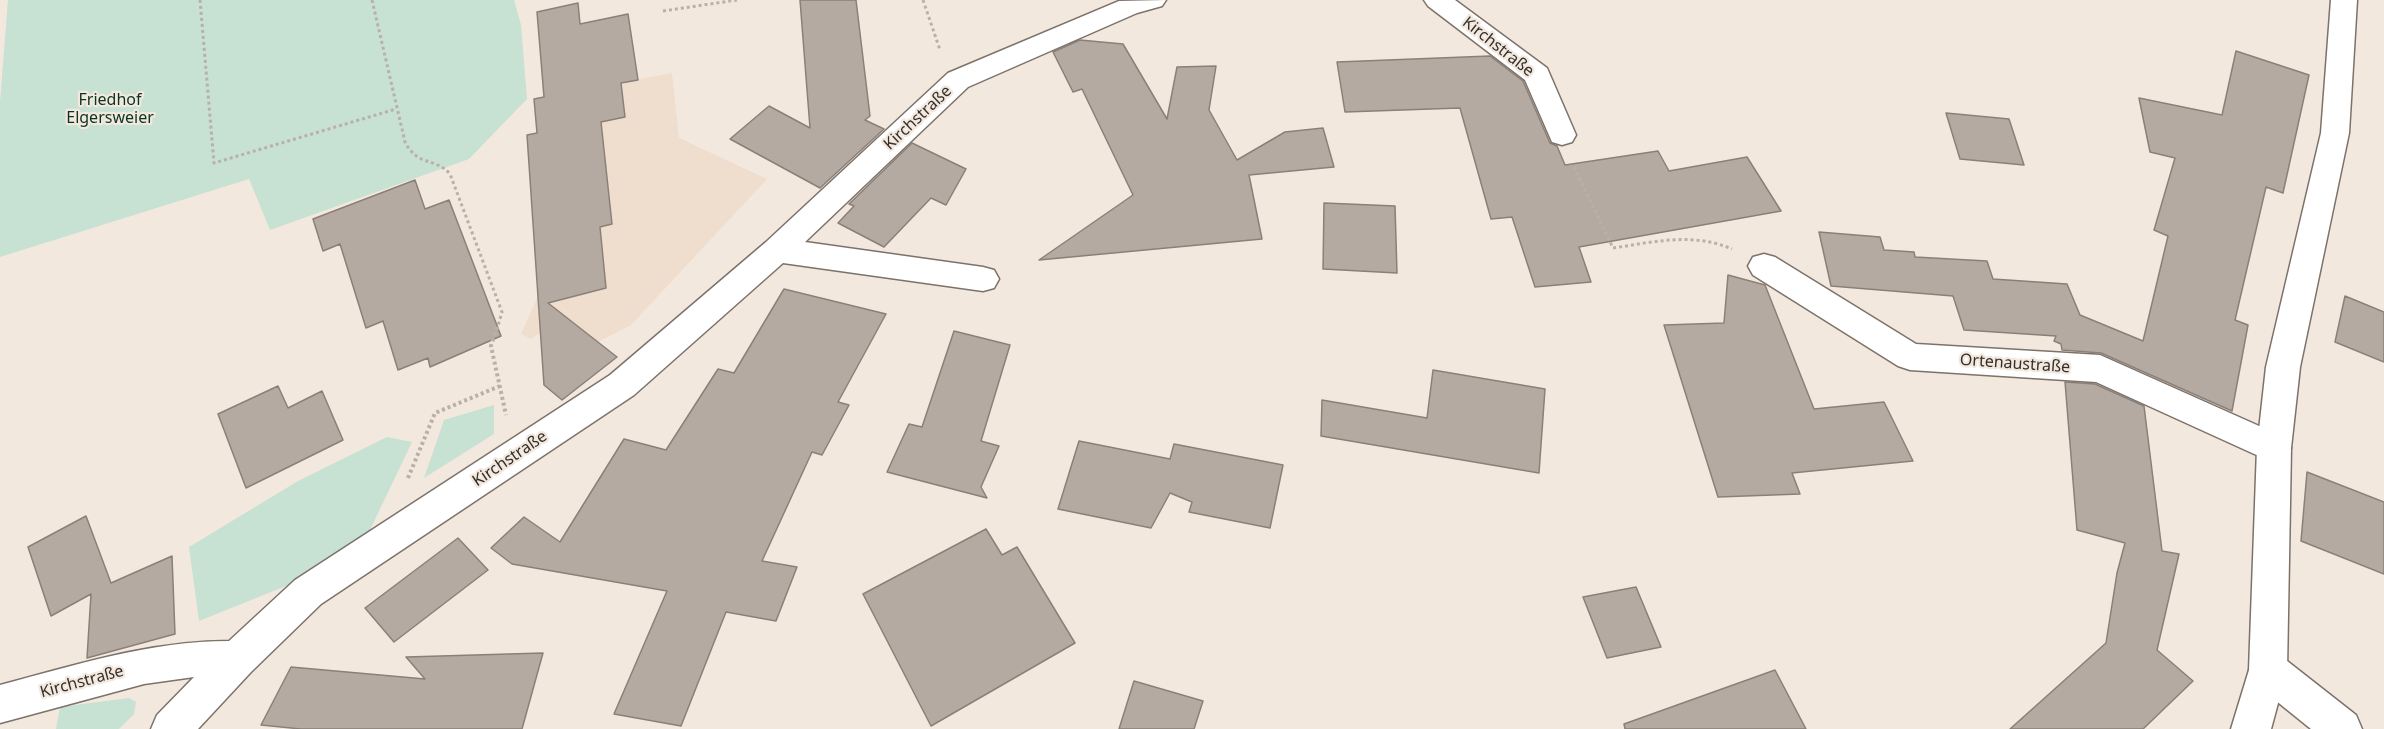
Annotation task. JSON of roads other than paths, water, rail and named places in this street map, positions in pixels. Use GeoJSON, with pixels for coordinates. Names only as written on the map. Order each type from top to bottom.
{"type":"FeatureCollection","features":[{"type":"Feature","properties":{"kind":"street","name":"Kirchstraße"},"geometry":{"type":"LineString","coordinates":[[171,729],[237,658],[308,592],[622,385],[777,250],[958,80],[1128,7],[1153,0]]}},
{"type":"Feature","properties":{"kind":"street","name":"Kirchstraße"},"geometry":{"type":"LineString","coordinates":[[1437,0],[1538,75],[1562,135]]}},
{"type":"Feature","properties":{"kind":"street"},"geometry":{"type":"LineString","coordinates":[[2251,729],[2268,670],[2274,448],[2283,368],[2335,133],[2344,0]]}},
{"type":"Feature","properties":{"kind":"street"},"geometry":{"type":"LineString","coordinates":[[777,250],[983,279]]}},
{"type":"Feature","properties":{"kind":"street","name":"Ortenaustraße"},"geometry":{"type":"LineString","coordinates":[[1764,266],[1910,357],[2100,369],[2274,448]]}},
{"type":"Feature","properties":{"kind":"street","name":"Kirchstraße"},"geometry":{"type":"LineString","coordinates":[[0,704],[152,664],[190,659],[237,658]]}},
{"type":"Feature","properties":{"kind":"street"},"geometry":{"type":"LineString","coordinates":[[2268,670],[2342,729]]}},
{"type":"Feature","properties":{"kind":"park label","name":"Friedhof Elgersweier"},"geometry":{"type":"Point","coordinates":[110,109]}}]}
